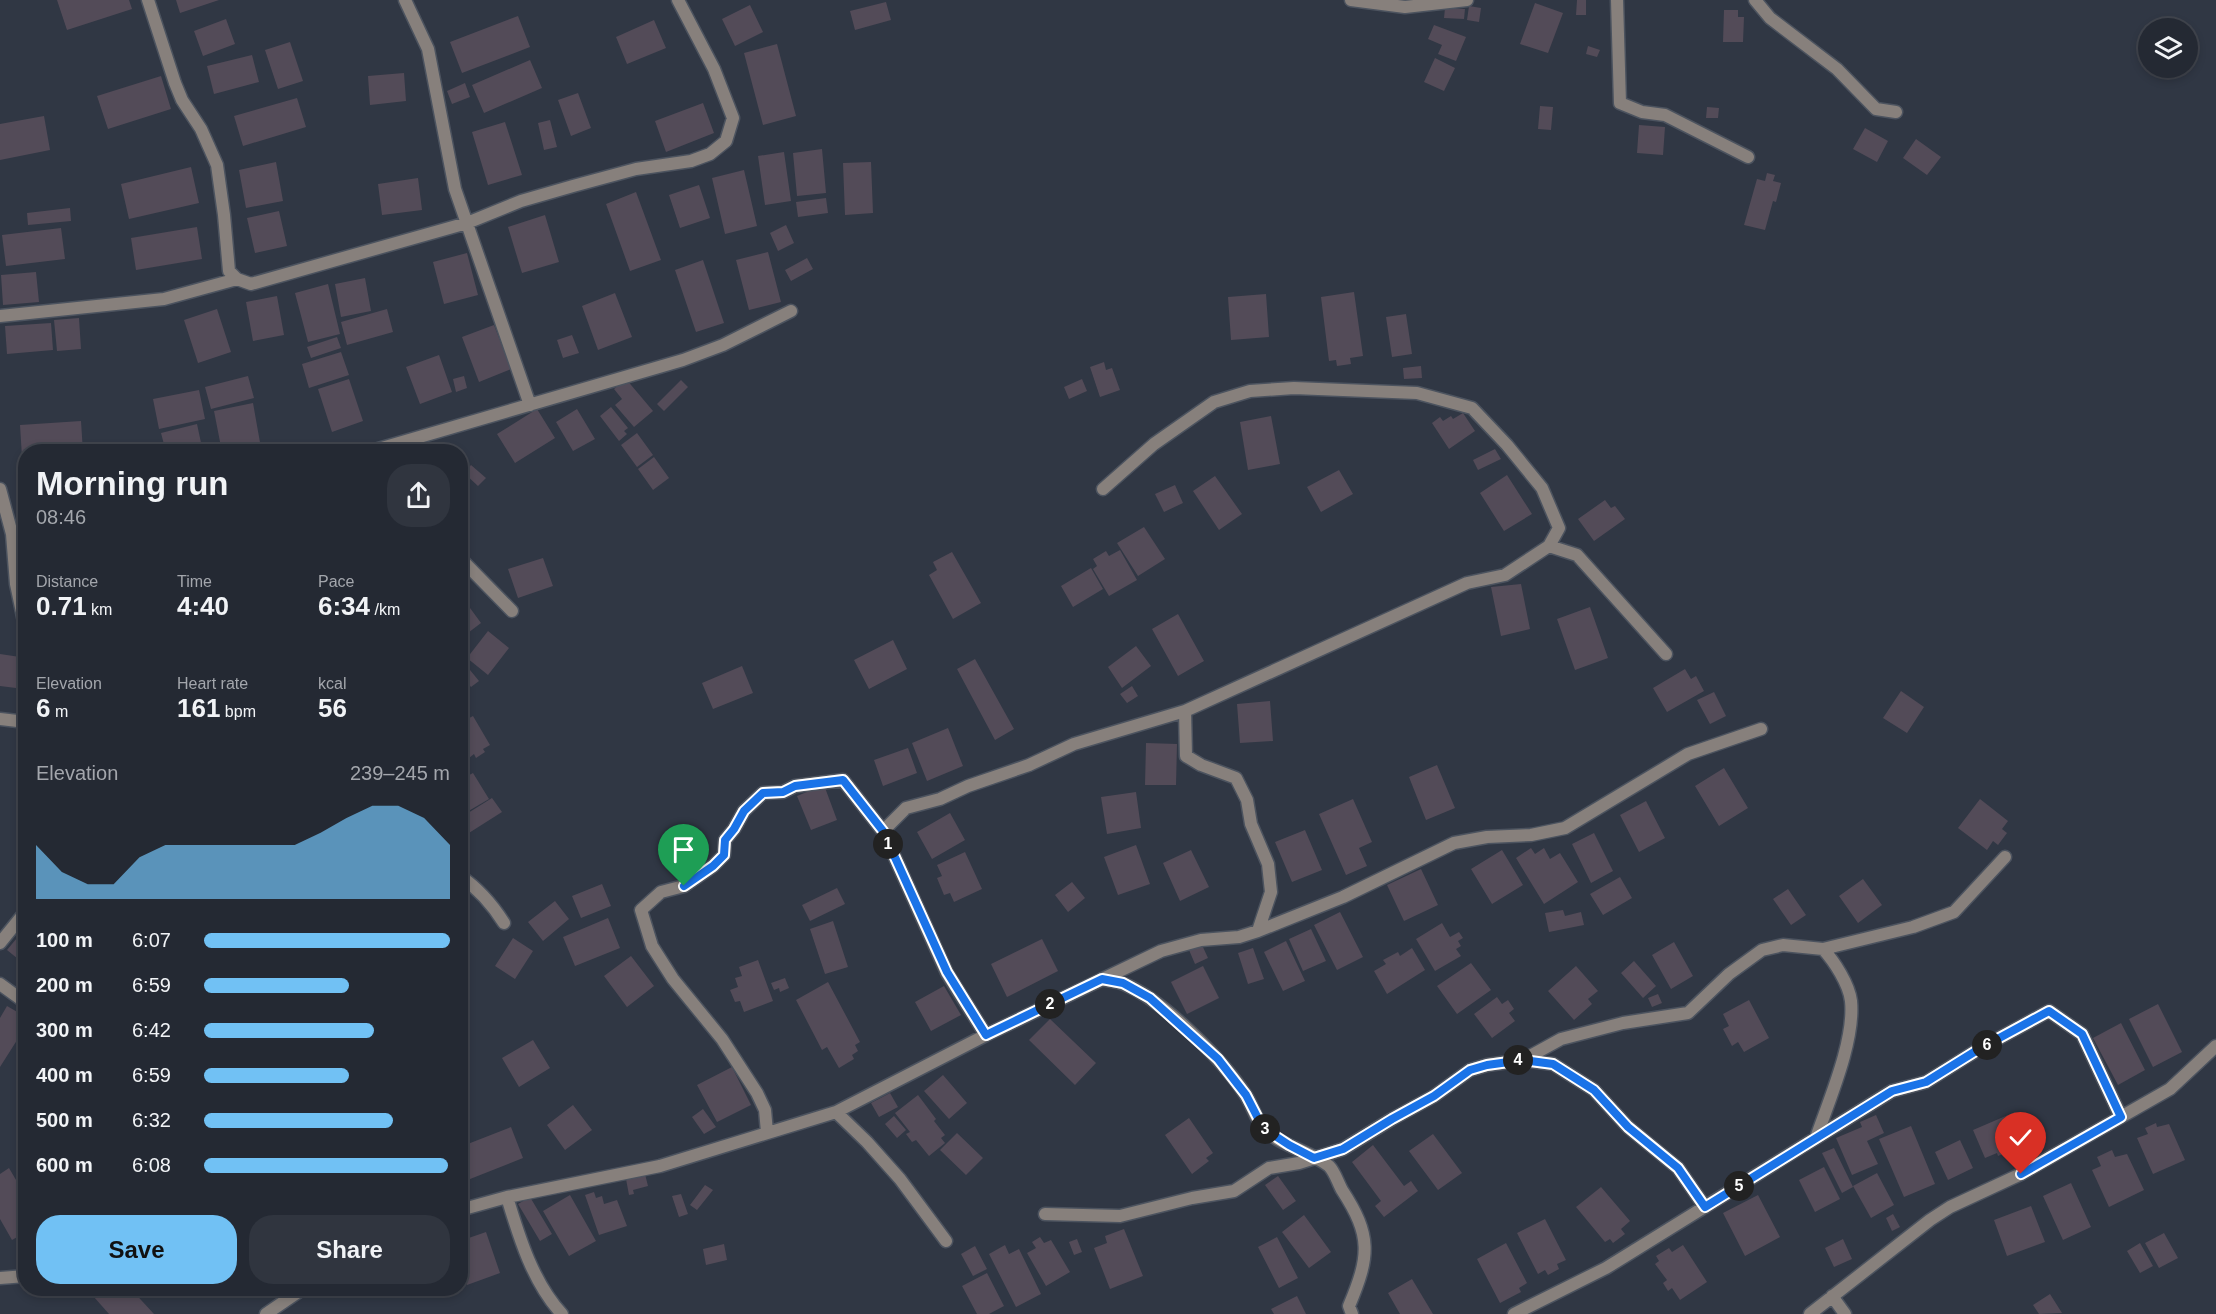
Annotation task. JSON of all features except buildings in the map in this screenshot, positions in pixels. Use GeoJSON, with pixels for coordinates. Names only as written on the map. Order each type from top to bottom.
{"type":"FeatureCollection","features":[{"type":"Feature","properties":{"kind":"street"},"geometry":{"type":"LineString","coordinates":[[148,0],[182,100],[201,129],[217,165],[229,271],[237,279],[251,284],[467,224],[521,201],[573,186],[636,169],[691,162],[710,154],[726,141],[733,118],[714,69],[678,0]]}},
{"type":"Feature","properties":{"kind":"street"},"geometry":{"type":"LineString","coordinates":[[405,0],[428,49],[455,189],[530,405]]}},
{"type":"Feature","properties":{"kind":"street"},"geometry":{"type":"LineString","coordinates":[[1351,0],[1405,7],[1467,0]]}},
{"type":"Feature","properties":{"kind":"street"},"geometry":{"type":"LineString","coordinates":[[1617,0],[1620,103],[1641,112],[1665,115],[1748,157]]}},
{"type":"Feature","properties":{"kind":"street"},"geometry":{"type":"LineString","coordinates":[[1755,0],[1770,18],[1813,54],[1837,69],[1876,109],[1896,112]]}},
{"type":"Feature","properties":{"kind":"street"},"geometry":{"type":"LineString","coordinates":[[0,316],[164,298],[237,279]]}},
{"type":"Feature","properties":{"kind":"street"},"geometry":{"type":"LineString","coordinates":[[396,444],[683,360],[723,345],[791,311]]}},
{"type":"Feature","properties":{"kind":"street"},"geometry":{"type":"LineString","coordinates":[[883,831],[906,808],[940,799],[968,786],[1029,765],[1074,744],[1185,711],[1467,583],[1505,575],[1549,546],[1559,528],[1542,488],[1507,445],[1472,408],[1417,393],[1294,388],[1250,391],[1214,402],[1154,444],[1103,489]]}},
{"type":"Feature","properties":{"kind":"street"},"geometry":{"type":"LineString","coordinates":[[0,489],[12,534],[18,593]]}},
{"type":"Feature","properties":{"kind":"street"},"geometry":{"type":"LineString","coordinates":[[12,534],[18,533]]}},
{"type":"Feature","properties":{"kind":"street"},"geometry":{"type":"LineString","coordinates":[[1549,546],[1577,555],[1666,654]]}},
{"type":"Feature","properties":{"kind":"street"},"geometry":{"type":"LineString","coordinates":[[468,566],[512,611]]}},
{"type":"Feature","properties":{"kind":"street"},"geometry":{"type":"LineString","coordinates":[[1185,711],[1186,756],[1201,765],[1236,778],[1247,800],[1251,824],[1268,864],[1270,892],[1258,931]]}},
{"type":"Feature","properties":{"kind":"street"},"geometry":{"type":"LineString","coordinates":[[0,719],[18,721]]}},
{"type":"Feature","properties":{"kind":"street"},"geometry":{"type":"LineString","coordinates":[[468,1208],[507,1197],[660,1166],[836,1112],[986,1035],[1161,951],[1201,940],[1239,937],[1258,931],[1343,897],[1454,843],[1487,837],[1531,835],[1565,828],[1688,754],[1761,729]]}},
{"type":"Feature","properties":{"kind":"street"},"geometry":{"type":"LineString","coordinates":[[767,1132],[765,1110],[757,1093],[722,1039],[673,979],[652,946],[642,910],[662,892],[684,886],[713,866],[724,855],[725,840],[744,811],[763,793],[783,792],[795,786],[843,780],[883,831],[947,972],[986,1035]]}},
{"type":"Feature","properties":{"kind":"street"},"geometry":{"type":"LineString","coordinates":[[1523,1060],[1561,1040],[1623,1023],[1688,1013],[1728,974],[1762,950],[1783,945],[1823,949],[1913,927],[1954,912],[2005,856]]}},
{"type":"Feature","properties":{"kind":"street"},"geometry":{"type":"LineString","coordinates":[[468,881],[493,906],[504,923]]}},
{"type":"Feature","properties":{"kind":"street"},"geometry":{"type":"LineString","coordinates":[[0,942],[18,921]]}},
{"type":"Feature","properties":{"kind":"street"},"geometry":{"type":"LineString","coordinates":[[1816,1138],[1848,1041],[1851,1000],[1835,961],[1823,949]]}},
{"type":"Feature","properties":{"kind":"street"},"geometry":{"type":"LineString","coordinates":[[1102,979],[1123,983],[1150,998],[1218,1059],[1246,1095],[1263,1128],[1330,1167],[1353,1206],[1364,1231],[1366,1251],[1362,1276],[1350,1306],[1352,1314]]}},
{"type":"Feature","properties":{"kind":"street"},"geometry":{"type":"LineString","coordinates":[[0,984],[18,997]]}},
{"type":"Feature","properties":{"kind":"street"},"geometry":{"type":"LineString","coordinates":[[1514,1314],[1606,1268],[1892,1091],[1926,1082],[1979,1049],[2049,1011],[2082,1034],[2121,1117]]}},
{"type":"Feature","properties":{"kind":"street"},"geometry":{"type":"LineString","coordinates":[[1810,1314],[1940,1214],[2021,1174],[2170,1089],[2216,1046]]}},
{"type":"Feature","properties":{"kind":"street"},"geometry":{"type":"LineString","coordinates":[[1045,1214],[1120,1216],[1192,1198],[1234,1191],[1269,1168],[1299,1163],[1343,1149],[1434,1096],[1470,1070],[1523,1060],[1553,1064],[1594,1090],[1628,1127],[1678,1168],[1705,1207]]}},
{"type":"Feature","properties":{"kind":"street"},"geometry":{"type":"LineString","coordinates":[[836,1112],[900,1179],[946,1241]]}},
{"type":"Feature","properties":{"kind":"street"},"geometry":{"type":"LineString","coordinates":[[507,1197],[519,1235],[537,1278],[562,1314]]}},
{"type":"Feature","properties":{"kind":"street"},"geometry":{"type":"LineString","coordinates":[[0,1278],[18,1277]]}},
{"type":"Feature","properties":{"kind":"street"},"geometry":{"type":"LineString","coordinates":[[266,1314],[292,1296]]}},
{"type":"Feature","properties":{"kind":"street"},"geometry":{"type":"LineString","coordinates":[[1832,1296],[1845,1314]]}},
{"type":"Feature","properties":{"kind":"route"},"geometry":{"type":"LineString","coordinates":[[684,886],[713,866],[724,855],[725,840],[744,811],[763,793],[783,792],[795,786],[843,780],[883,831],[947,972],[986,1035],[1102,979],[1123,983],[1150,998],[1218,1059],[1246,1095],[1263,1128],[1314,1158],[1343,1149],[1434,1096],[1470,1070],[1523,1060],[1553,1064],[1594,1090],[1628,1127],[1678,1168],[1705,1207],[1892,1091],[1926,1082],[1979,1049],[2049,1011],[2082,1034],[2121,1117],[2021,1174]]}}]}
